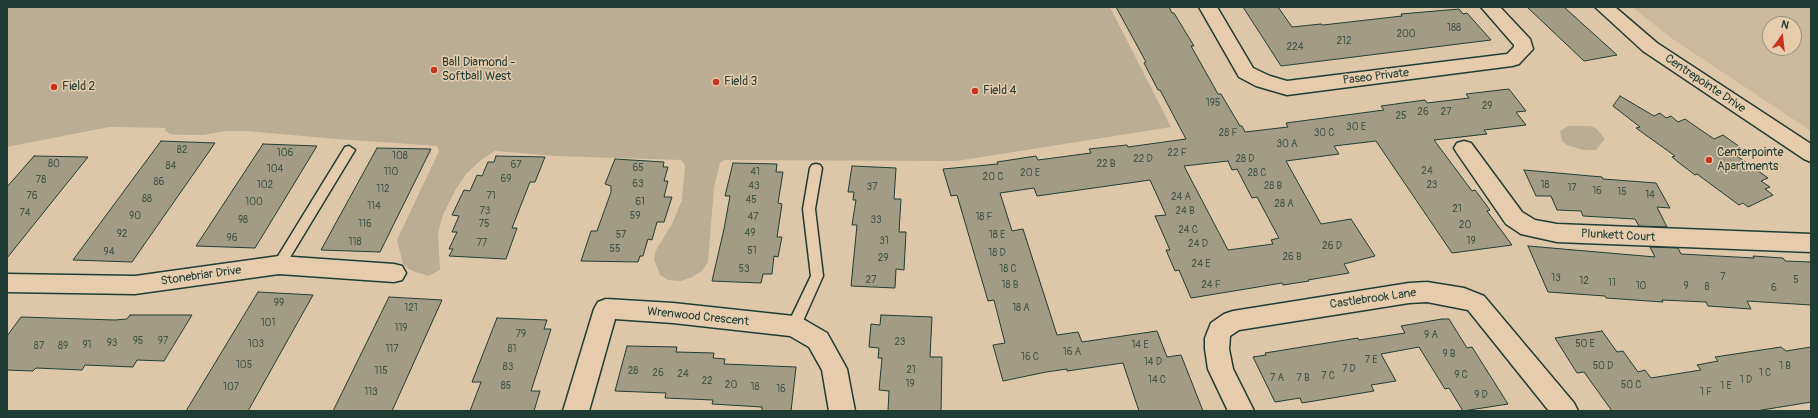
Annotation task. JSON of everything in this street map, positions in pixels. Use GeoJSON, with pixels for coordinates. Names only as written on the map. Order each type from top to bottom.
{"type":"FeatureCollection","features":[{"type":"Feature","properties":{"kind":"street","name":"Paseo Private"},"geometry":{"type":"LineString","coordinates":[[1208,7],[1246,72],[1263,81],[1287,88],[1512,60],[1524,49],[1523,43],[1490,7]]}},
{"type":"Feature","properties":{"kind":"street","name":"Centrepointe Drive"},"geometry":{"type":"LineString","coordinates":[[1604,7],[1650,47],[1811,154]]}},
{"type":"Feature","properties":{"kind":"street","name":"Plunkett Court"},"geometry":{"type":"LineString","coordinates":[[1464,148],[1514,218],[1529,228],[1557,233],[1811,244]]}},
{"type":"Feature","properties":{"kind":"street","name":"Stonebriar Drive"},"geometry":{"type":"LineString","coordinates":[[8,285],[135,286],[279,265],[394,273]]}},
{"type":"Feature","properties":{"kind":"street","name":"Castlebrook Lane"},"geometry":{"type":"LineString","coordinates":[[1241,411],[1221,369],[1217,354],[1216,338],[1220,330],[1233,321],[1409,293],[1427,292],[1464,298],[1476,303],[1565,411]]}},
{"type":"Feature","properties":{"kind":"street","name":"Wrenwood Crescent"},"geometry":{"type":"LineString","coordinates":[[576,411],[606,309],[674,313],[794,326],[818,340],[834,369],[842,411]]}},
{"type":"Feature","properties":{"kind":"lane"},"geometry":{"type":"LineString","coordinates":[[279,265],[349,150]]}},
{"type":"Feature","properties":{"kind":"lane"},"geometry":{"type":"LineString","coordinates":[[794,326],[817,276],[809,209],[816,168]]}},
{"type":"Feature","properties":{"kind":"shaded area"},"geometry":{"type":"Polygon","coordinates":[[[7,7],[1110,7],[1171,127],[957,161],[724,160],[720,163],[714,187],[708,262],[702,271],[681,281],[668,280],[660,275],[654,259],[656,250],[672,224],[682,200],[685,165],[681,160],[556,156],[495,151],[481,160],[467,173],[456,189],[443,215],[438,233],[440,270],[428,276],[410,270],[403,264],[397,240],[439,151],[437,146],[246,131],[226,131],[203,135],[182,135],[170,134],[165,130],[166,128],[109,127],[7,147],[7,7]]]}},
{"type":"Feature","properties":{"kind":"shaded area"},"geometry":{"type":"Polygon","coordinates":[[[1632,7],[1811,7],[1811,131],[1674,40],[1632,7]]]}},
{"type":"Feature","properties":{"kind":"shaded area"},"geometry":{"type":"Polygon","coordinates":[[[1568,126],[1590,126],[1597,129],[1605,139],[1596,150],[1583,150],[1567,145],[1562,141],[1560,131],[1568,126]]]}},
{"type":"Feature","properties":{"kind":"building"},"geometry":{"type":"Polygon","coordinates":[[[1116,7],[1169,7],[1194,46],[1191,46],[1218,94],[1221,94],[1245,132],[1288,127],[1286,123],[1384,110],[1381,106],[1425,100],[1427,103],[1469,98],[1466,94],[1509,89],[1526,111],[1516,112],[1526,125],[1484,130],[1487,134],[1434,140],[1472,191],[1475,190],[1490,210],[1487,211],[1512,245],[1452,253],[1376,141],[1334,146],[1339,154],[1286,161],[1321,224],[1351,219],[1375,256],[1344,264],[1349,273],[1308,280],[1309,281],[1283,285],[1282,283],[1191,298],[1179,270],[1175,271],[1166,250],[1170,250],[1155,216],[1166,215],[1150,180],[1037,196],[1034,188],[1000,193],[1012,231],[1023,229],[1057,335],[1078,332],[1082,342],[1157,331],[1167,357],[1181,355],[1203,411],[1139,411],[1123,363],[1067,371],[1067,369],[1046,372],[1003,381],[993,345],[1005,343],[994,300],[988,301],[957,195],[951,196],[943,169],[998,164],[997,162],[1036,156],[1038,160],[1091,153],[1089,149],[1127,145],[1128,147],[1186,139],[1160,90],[1158,90],[1144,63],[1146,62],[1116,7]],[[1228,161],[1184,166],[1228,250],[1273,244],[1271,240],[1279,238],[1257,197],[1252,198],[1237,169],[1232,170],[1228,161]]]}},
{"type":"Feature","properties":{"kind":"building"},"geometry":{"type":"Polygon","coordinates":[[[1243,7],[1278,7],[1292,27],[1323,25],[1402,16],[1401,14],[1459,9],[1463,14],[1467,13],[1491,40],[1281,66],[1243,7]]]}},
{"type":"Feature","properties":{"kind":"building"},"geometry":{"type":"Polygon","coordinates":[[[1527,7],[1564,7],[1617,55],[1584,61],[1527,7]]]}},
{"type":"Feature","properties":{"kind":"building","name":"Centerpointe Apartments"},"geometry":{"type":"Polygon","coordinates":[[[1620,96],[1654,116],[1660,113],[1666,118],[1671,116],[1678,122],[1685,119],[1714,139],[1723,135],[1747,152],[1737,156],[1768,178],[1761,181],[1770,187],[1765,189],[1773,195],[1748,207],[1743,203],[1739,205],[1697,174],[1695,175],[1672,157],[1675,156],[1636,128],[1640,127],[1613,106],[1620,96]]]}},
{"type":"Feature","properties":{"kind":"building"},"geometry":{"type":"Polygon","coordinates":[[[161,141],[215,143],[132,262],[73,260],[161,141]]]}},
{"type":"Feature","properties":{"kind":"building"},"geometry":{"type":"Polygon","coordinates":[[[263,144],[317,146],[255,248],[196,246],[263,144]]]}},
{"type":"Feature","properties":{"kind":"building"},"geometry":{"type":"Polygon","coordinates":[[[377,148],[431,149],[380,252],[321,250],[377,148]]]}},
{"type":"Feature","properties":{"kind":"building"},"geometry":{"type":"Polygon","coordinates":[[[34,156],[88,157],[7,258],[7,187],[34,156]]]}},
{"type":"Feature","properties":{"kind":"building"},"geometry":{"type":"Polygon","coordinates":[[[496,156],[545,157],[535,182],[530,182],[512,228],[517,228],[506,259],[449,256],[453,249],[449,249],[457,232],[452,232],[459,216],[452,215],[464,190],[470,191],[477,175],[482,176],[488,162],[494,162],[496,156]]]}},
{"type":"Feature","properties":{"kind":"building"},"geometry":{"type":"Polygon","coordinates":[[[615,159],[664,162],[663,167],[668,167],[664,181],[668,181],[664,197],[672,197],[664,222],[657,222],[652,240],[648,239],[643,256],[640,256],[638,262],[581,261],[591,231],[597,231],[611,192],[611,186],[605,184],[615,159]]]}},
{"type":"Feature","properties":{"kind":"building"},"geometry":{"type":"Polygon","coordinates":[[[733,163],[777,164],[776,172],[783,172],[778,203],[782,204],[777,237],[782,237],[778,257],[774,256],[772,274],[763,274],[761,283],[712,281],[730,196],[725,196],[733,163]]]}},
{"type":"Feature","properties":{"kind":"building"},"geometry":{"type":"Polygon","coordinates":[[[852,166],[896,168],[894,199],[901,199],[899,232],[906,232],[904,270],[896,269],[895,288],[851,286],[857,225],[852,225],[856,200],[853,200],[854,192],[848,192],[852,166]]]}},
{"type":"Feature","properties":{"kind":"building"},"geometry":{"type":"Polygon","coordinates":[[[1524,170],[1602,177],[1603,179],[1656,183],[1670,208],[1657,207],[1667,227],[1639,226],[1635,219],[1583,216],[1581,211],[1557,210],[1551,196],[1536,196],[1524,170]]]}},
{"type":"Feature","properties":{"kind":"building"},"geometry":{"type":"Polygon","coordinates":[[[1528,246],[1655,257],[1650,247],[1678,248],[1681,254],[1754,258],[1753,256],[1783,258],[1785,261],[1811,262],[1811,305],[1747,301],[1751,309],[1708,306],[1706,302],[1662,300],[1663,302],[1548,292],[1528,246]]]}},
{"type":"Feature","properties":{"kind":"building"},"geometry":{"type":"Polygon","coordinates":[[[258,292],[313,295],[248,411],[186,411],[258,292]]]}},
{"type":"Feature","properties":{"kind":"building"},"geometry":{"type":"Polygon","coordinates":[[[389,297],[442,300],[392,411],[333,411],[389,297]]]}},
{"type":"Feature","properties":{"kind":"building"},"geometry":{"type":"Polygon","coordinates":[[[130,315],[192,315],[164,361],[137,360],[133,367],[85,365],[82,370],[36,368],[33,371],[7,370],[7,336],[21,317],[115,320],[127,319],[130,315]]]}},
{"type":"Feature","properties":{"kind":"building"},"geometry":{"type":"Polygon","coordinates":[[[881,315],[932,317],[930,357],[942,357],[941,411],[888,411],[889,391],[879,390],[882,358],[878,358],[879,348],[869,347],[871,324],[880,325],[881,315]]]}},
{"type":"Feature","properties":{"kind":"building"},"geometry":{"type":"Polygon","coordinates":[[[497,318],[547,320],[544,329],[551,329],[531,391],[540,391],[534,411],[470,411],[481,382],[472,382],[497,318]]]}},
{"type":"Feature","properties":{"kind":"building"},"geometry":{"type":"Polygon","coordinates":[[[1449,319],[1467,348],[1472,347],[1508,404],[1463,411],[1449,388],[1445,389],[1419,347],[1381,354],[1396,381],[1371,385],[1374,391],[1302,403],[1300,398],[1275,402],[1253,357],[1266,355],[1265,353],[1358,338],[1359,340],[1405,333],[1401,326],[1449,319]]]}},
{"type":"Feature","properties":{"kind":"building"},"geometry":{"type":"Polygon","coordinates":[[[1602,331],[1617,352],[1623,351],[1638,372],[1645,370],[1651,378],[1701,370],[1697,365],[1718,361],[1715,357],[1781,347],[1786,351],[1811,347],[1811,402],[1756,411],[1612,411],[1584,372],[1577,373],[1555,338],[1602,331]]]}},
{"type":"Feature","properties":{"kind":"building"},"geometry":{"type":"Polygon","coordinates":[[[627,346],[677,347],[676,352],[714,353],[713,358],[725,359],[724,364],[796,367],[791,411],[762,411],[762,407],[712,404],[713,400],[665,398],[666,393],[615,391],[627,346]]]}},
{"type":"Feature","properties":{"kind":"place","name":"Ball Diamond - Softball West"},"geometry":{"type":"Point","coordinates":[434,70]}},
{"type":"Feature","properties":{"kind":"place","name":"Field 3"},"geometry":{"type":"Point","coordinates":[716,82]}},
{"type":"Feature","properties":{"kind":"place","name":"Field 2"},"geometry":{"type":"Point","coordinates":[54,87]}},
{"type":"Feature","properties":{"kind":"place","name":"Field 4"},"geometry":{"type":"Point","coordinates":[975,91]}},
{"type":"Feature","properties":{"kind":"place","name":"Centerpointe Apartments"},"geometry":{"type":"Point","coordinates":[1709,160]}}]}
